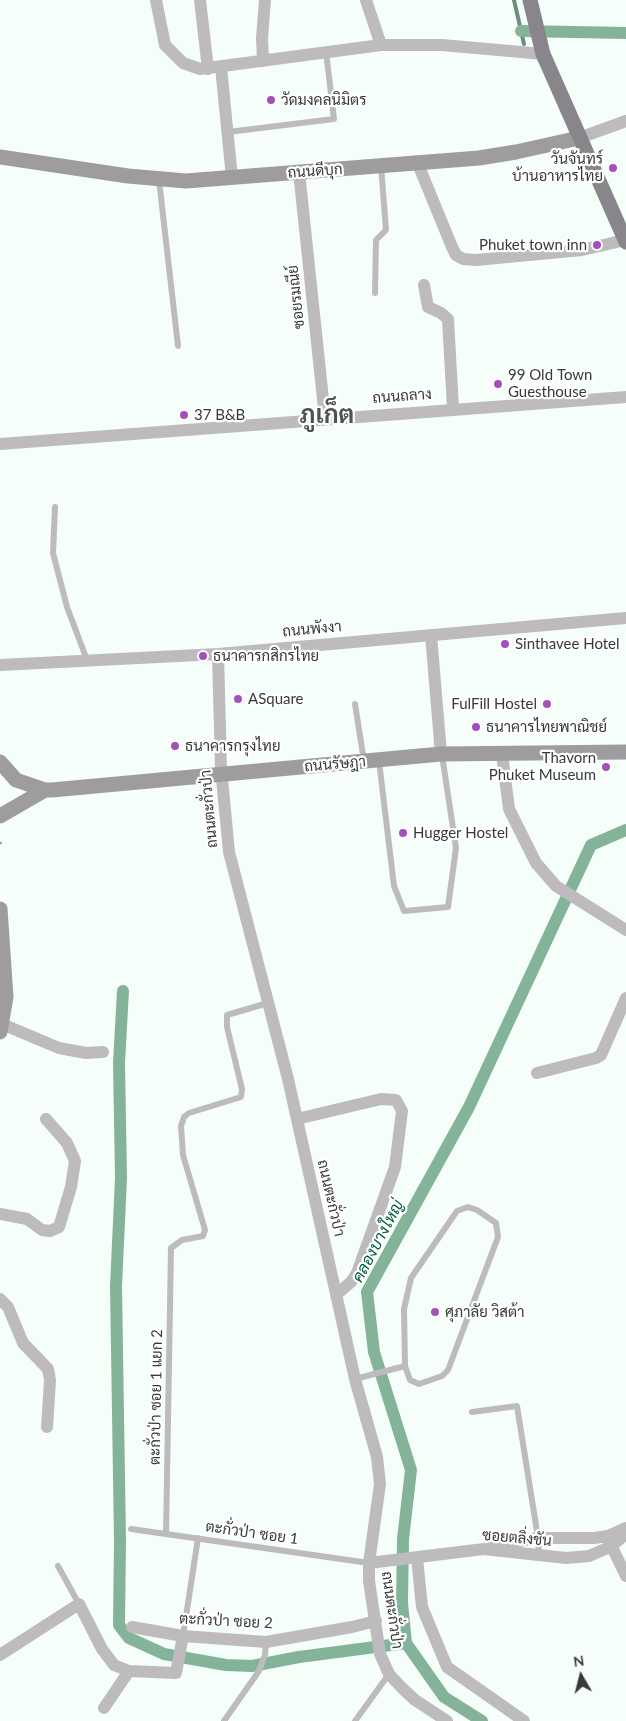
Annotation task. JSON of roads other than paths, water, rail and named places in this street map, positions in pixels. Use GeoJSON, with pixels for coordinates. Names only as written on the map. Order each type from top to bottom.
{"type":"FeatureCollection","features":[{"type":"Feature","properties":{"kind":"main road"},"geometry":{"type":"LineString","coordinates":[[530,0],[541,50],[626,241]]}},
{"type":"Feature","properties":{"kind":"street"},"geometry":{"type":"LineString","coordinates":[[156,0],[165,45],[189,66],[208,69],[381,45],[442,45],[541,50]]}},
{"type":"Feature","properties":{"kind":"street"},"geometry":{"type":"LineString","coordinates":[[200,0],[208,69]]}},
{"type":"Feature","properties":{"kind":"street"},"geometry":{"type":"LineString","coordinates":[[263,61],[262,38],[265,0]]}},
{"type":"Feature","properties":{"kind":"street"},"geometry":{"type":"LineString","coordinates":[[366,0],[381,45]]}},
{"type":"Feature","properties":{"kind":"street"},"geometry":{"type":"LineString","coordinates":[[221,67],[232,178]]}},
{"type":"Feature","properties":{"kind":"street","name":"ถนนดีบุก"},"geometry":{"type":"LineString","coordinates":[[0,157],[159,180],[186,181],[418,164],[516,152],[579,138],[626,121]]}},
{"type":"Feature","properties":{"kind":"street"},"geometry":{"type":"LineString","coordinates":[[418,164],[452,247],[456,255],[463,259],[476,260],[573,251],[626,241]]}},
{"type":"Feature","properties":{"kind":"street","name":"ซอยรมณีย์"},"geometry":{"type":"LineString","coordinates":[[299,172],[325,418]]}},
{"type":"Feature","properties":{"kind":"street"},"geometry":{"type":"LineString","coordinates":[[424,285],[428,308],[441,313],[448,319],[453,409]]}},
{"type":"Feature","properties":{"kind":"street","name":"ถนนถลาง"},"geometry":{"type":"LineString","coordinates":[[0,444],[325,418],[626,397]]}},
{"type":"Feature","properties":{"kind":"street","name":"ถนนพังงา"},"geometry":{"type":"LineString","coordinates":[[0,664],[218,654],[626,618]]}},
{"type":"Feature","properties":{"kind":"street"},"geometry":{"type":"LineString","coordinates":[[431,635],[442,754]]}},
{"type":"Feature","properties":{"kind":"street","name":"ถนนตะกั่วป่า"},"geometry":{"type":"LineString","coordinates":[[218,654],[222,774],[229,852],[297,1119],[336,1295],[361,1378],[377,1456],[380,1484],[369,1563],[369,1581],[380,1654],[389,1674],[415,1700],[447,1721]]}},
{"type":"Feature","properties":{"kind":"street","name":"ถนนรัษฎา"},"geometry":{"type":"LineString","coordinates":[[45,790],[372,762],[442,754],[626,752]]}},
{"type":"Feature","properties":{"kind":"street"},"geometry":{"type":"LineString","coordinates":[[502,754],[505,789],[513,820],[536,863],[556,886],[626,930]]}},
{"type":"Feature","properties":{"kind":"street"},"geometry":{"type":"LineString","coordinates":[[0,762],[16,780],[45,790]]}},
{"type":"Feature","properties":{"kind":"street"},"geometry":{"type":"LineString","coordinates":[[0,816],[45,790]]}},
{"type":"Feature","properties":{"kind":"street"},"geometry":{"type":"LineString","coordinates":[[0,909],[3,997],[1,1028],[59,1048],[86,1052],[103,1052]]}},
{"type":"Feature","properties":{"kind":"street"},"geometry":{"type":"LineString","coordinates":[[538,1073],[596,1058],[601,1054],[626,998]]}},
{"type":"Feature","properties":{"kind":"street"},"geometry":{"type":"LineString","coordinates":[[297,1119],[381,1099],[396,1100],[402,1111],[395,1167],[357,1272],[351,1282],[336,1295]]}},
{"type":"Feature","properties":{"kind":"street"},"geometry":{"type":"LineString","coordinates":[[0,1214],[27,1219],[42,1230],[59,1227],[71,1187],[75,1161],[68,1143],[46,1119]]}},
{"type":"Feature","properties":{"kind":"street"},"geometry":{"type":"LineString","coordinates":[[0,1299],[8,1307],[23,1344],[48,1369],[50,1380],[47,1427]]}},
{"type":"Feature","properties":{"kind":"street"},"geometry":{"type":"LineString","coordinates":[[484,1549],[493,1544],[538,1538],[609,1542],[626,1528]]}},
{"type":"Feature","properties":{"kind":"street","name":"ซอยตลิ่งชัน"},"geometry":{"type":"LineString","coordinates":[[369,1563],[484,1549],[566,1558],[589,1556],[609,1542],[626,1534]]}},
{"type":"Feature","properties":{"kind":"street"},"geometry":{"type":"LineString","coordinates":[[609,1542],[626,1576]]}},
{"type":"Feature","properties":{"kind":"street"},"geometry":{"type":"LineString","coordinates":[[417,1558],[422,1607],[447,1667],[524,1721]]}},
{"type":"Feature","properties":{"kind":"street"},"geometry":{"type":"LineString","coordinates":[[0,1656],[79,1604],[102,1649],[114,1664],[129,1671],[176,1672],[183,1641]]}},
{"type":"Feature","properties":{"kind":"street","name":"ตะกั่วป่า ซอย 2"},"geometry":{"type":"LineString","coordinates":[[132,1627],[183,1641],[266,1642],[352,1627],[376,1620]]}},
{"type":"Feature","properties":{"kind":"street"},"geometry":{"type":"LineString","coordinates":[[104,1708],[129,1671]]}},
{"type":"Feature","properties":{"kind":"lane"},"geometry":{"type":"LineString","coordinates":[[228,132],[334,119],[326,52]]}},
{"type":"Feature","properties":{"kind":"lane"},"geometry":{"type":"LineString","coordinates":[[375,293],[376,240],[386,230],[381,166]]}},
{"type":"Feature","properties":{"kind":"lane"},"geometry":{"type":"LineString","coordinates":[[159,180],[178,346]]}},
{"type":"Feature","properties":{"kind":"lane"},"geometry":{"type":"LineString","coordinates":[[55,507],[53,553],[69,614],[87,660]]}},
{"type":"Feature","properties":{"kind":"lane"},"geometry":{"type":"LineString","coordinates":[[355,704],[372,762],[394,886],[404,911],[448,907],[456,848],[442,754]]}},
{"type":"Feature","properties":{"kind":"lane","name":"ตะกั่วป่า ซอย 1 แยก 2"},"geometry":{"type":"LineString","coordinates":[[166,1534],[171,1248],[176,1243],[203,1236],[205,1230],[183,1155],[181,1126],[184,1117],[190,1113],[241,1097],[242,1089],[227,1027],[227,1015],[268,1003]]}},
{"type":"Feature","properties":{"kind":"lane"},"geometry":{"type":"LineString","coordinates":[[468,1207],[477,1210],[496,1223],[498,1237],[448,1370],[442,1376],[419,1384],[410,1380],[405,1366],[404,1309],[405,1295],[411,1278],[457,1211],[468,1207]]}},
{"type":"Feature","properties":{"kind":"lane"},"geometry":{"type":"LineString","coordinates":[[361,1378],[405,1366]]}},
{"type":"Feature","properties":{"kind":"lane"},"geometry":{"type":"LineString","coordinates":[[472,1412],[517,1406],[538,1538],[539,1556]]}},
{"type":"Feature","properties":{"kind":"lane","name":"ตะกั่วป่า ซอย 1"},"geometry":{"type":"LineString","coordinates":[[131,1528],[369,1563]]}},
{"type":"Feature","properties":{"kind":"lane"},"geometry":{"type":"LineString","coordinates":[[183,1641],[198,1538]]}},
{"type":"Feature","properties":{"kind":"lane"},"geometry":{"type":"LineString","coordinates":[[58,1566],[79,1604]]}},
{"type":"Feature","properties":{"kind":"lane"},"geometry":{"type":"LineString","coordinates":[[224,1721],[259,1672],[265,1655],[266,1642]]}},
{"type":"Feature","properties":{"kind":"lane"},"geometry":{"type":"LineString","coordinates":[[356,1721],[389,1674]]}},
{"type":"Feature","properties":{"kind":"waterway"},"geometry":{"type":"LineString","coordinates":[[514,0],[524,44]]}},
{"type":"Feature","properties":{"kind":"waterway"},"geometry":{"type":"LineString","coordinates":[[521,31],[626,33]]}},
{"type":"Feature","properties":{"kind":"waterway","name":"คลองบางใหญ่"},"geometry":{"type":"LineString","coordinates":[[482,1721],[444,1697],[406,1643],[402,1603],[403,1539],[411,1470],[374,1352],[367,1292],[469,1107],[591,845],[626,830]]}},
{"type":"Feature","properties":{"kind":"waterway"},"geometry":{"type":"LineString","coordinates":[[123,991],[119,1063],[121,1178],[116,1286],[120,1541],[119,1625],[129,1638],[164,1654],[226,1665],[252,1666],[299,1657],[406,1643]]}},
{"type":"Feature","properties":{"kind":"place","name":"วัดมงคลนิมิตร"},"geometry":{"type":"Point","coordinates":[271,100]}},
{"type":"Feature","properties":{"kind":"place","name":"วันจันทร์ บ้านอาหารไทย"},"geometry":{"type":"Point","coordinates":[613,168]}},
{"type":"Feature","properties":{"kind":"place","name":"Phuket town inn"},"geometry":{"type":"Point","coordinates":[597,245]}},
{"type":"Feature","properties":{"kind":"place","name":"99 Old Town Guesthouse"},"geometry":{"type":"Point","coordinates":[498,384]}},
{"type":"Feature","properties":{"kind":"place","name":"37 B&B"},"geometry":{"type":"Point","coordinates":[184,415]}},
{"type":"Feature","properties":{"kind":"place","name":"Sinthavee Hotel"},"geometry":{"type":"Point","coordinates":[505,644]}},
{"type":"Feature","properties":{"kind":"place","name":"ธนาคารกสิกรไทย"},"geometry":{"type":"Point","coordinates":[203,656]}},
{"type":"Feature","properties":{"kind":"place","name":"ASquare"},"geometry":{"type":"Point","coordinates":[238,699]}},
{"type":"Feature","properties":{"kind":"place","name":"FulFill Hostel"},"geometry":{"type":"Point","coordinates":[547,704]}},
{"type":"Feature","properties":{"kind":"place","name":"ธนาคารไทยพาณิชย์"},"geometry":{"type":"Point","coordinates":[476,727]}},
{"type":"Feature","properties":{"kind":"place","name":"ธนาคารกรุงไทย"},"geometry":{"type":"Point","coordinates":[175,746]}},
{"type":"Feature","properties":{"kind":"place","name":"Thavorn Phuket Museum"},"geometry":{"type":"Point","coordinates":[606,767]}},
{"type":"Feature","properties":{"kind":"place","name":"Hugger Hostel"},"geometry":{"type":"Point","coordinates":[403,833]}},
{"type":"Feature","properties":{"kind":"place","name":"ศุภาลัย วิสต้า"},"geometry":{"type":"Point","coordinates":[435,1312]}},
{"type":"Feature","properties":{"kind":"district","name":"ภูเก็ต"},"geometry":{"type":"Point","coordinates":[327,415]}}]}
